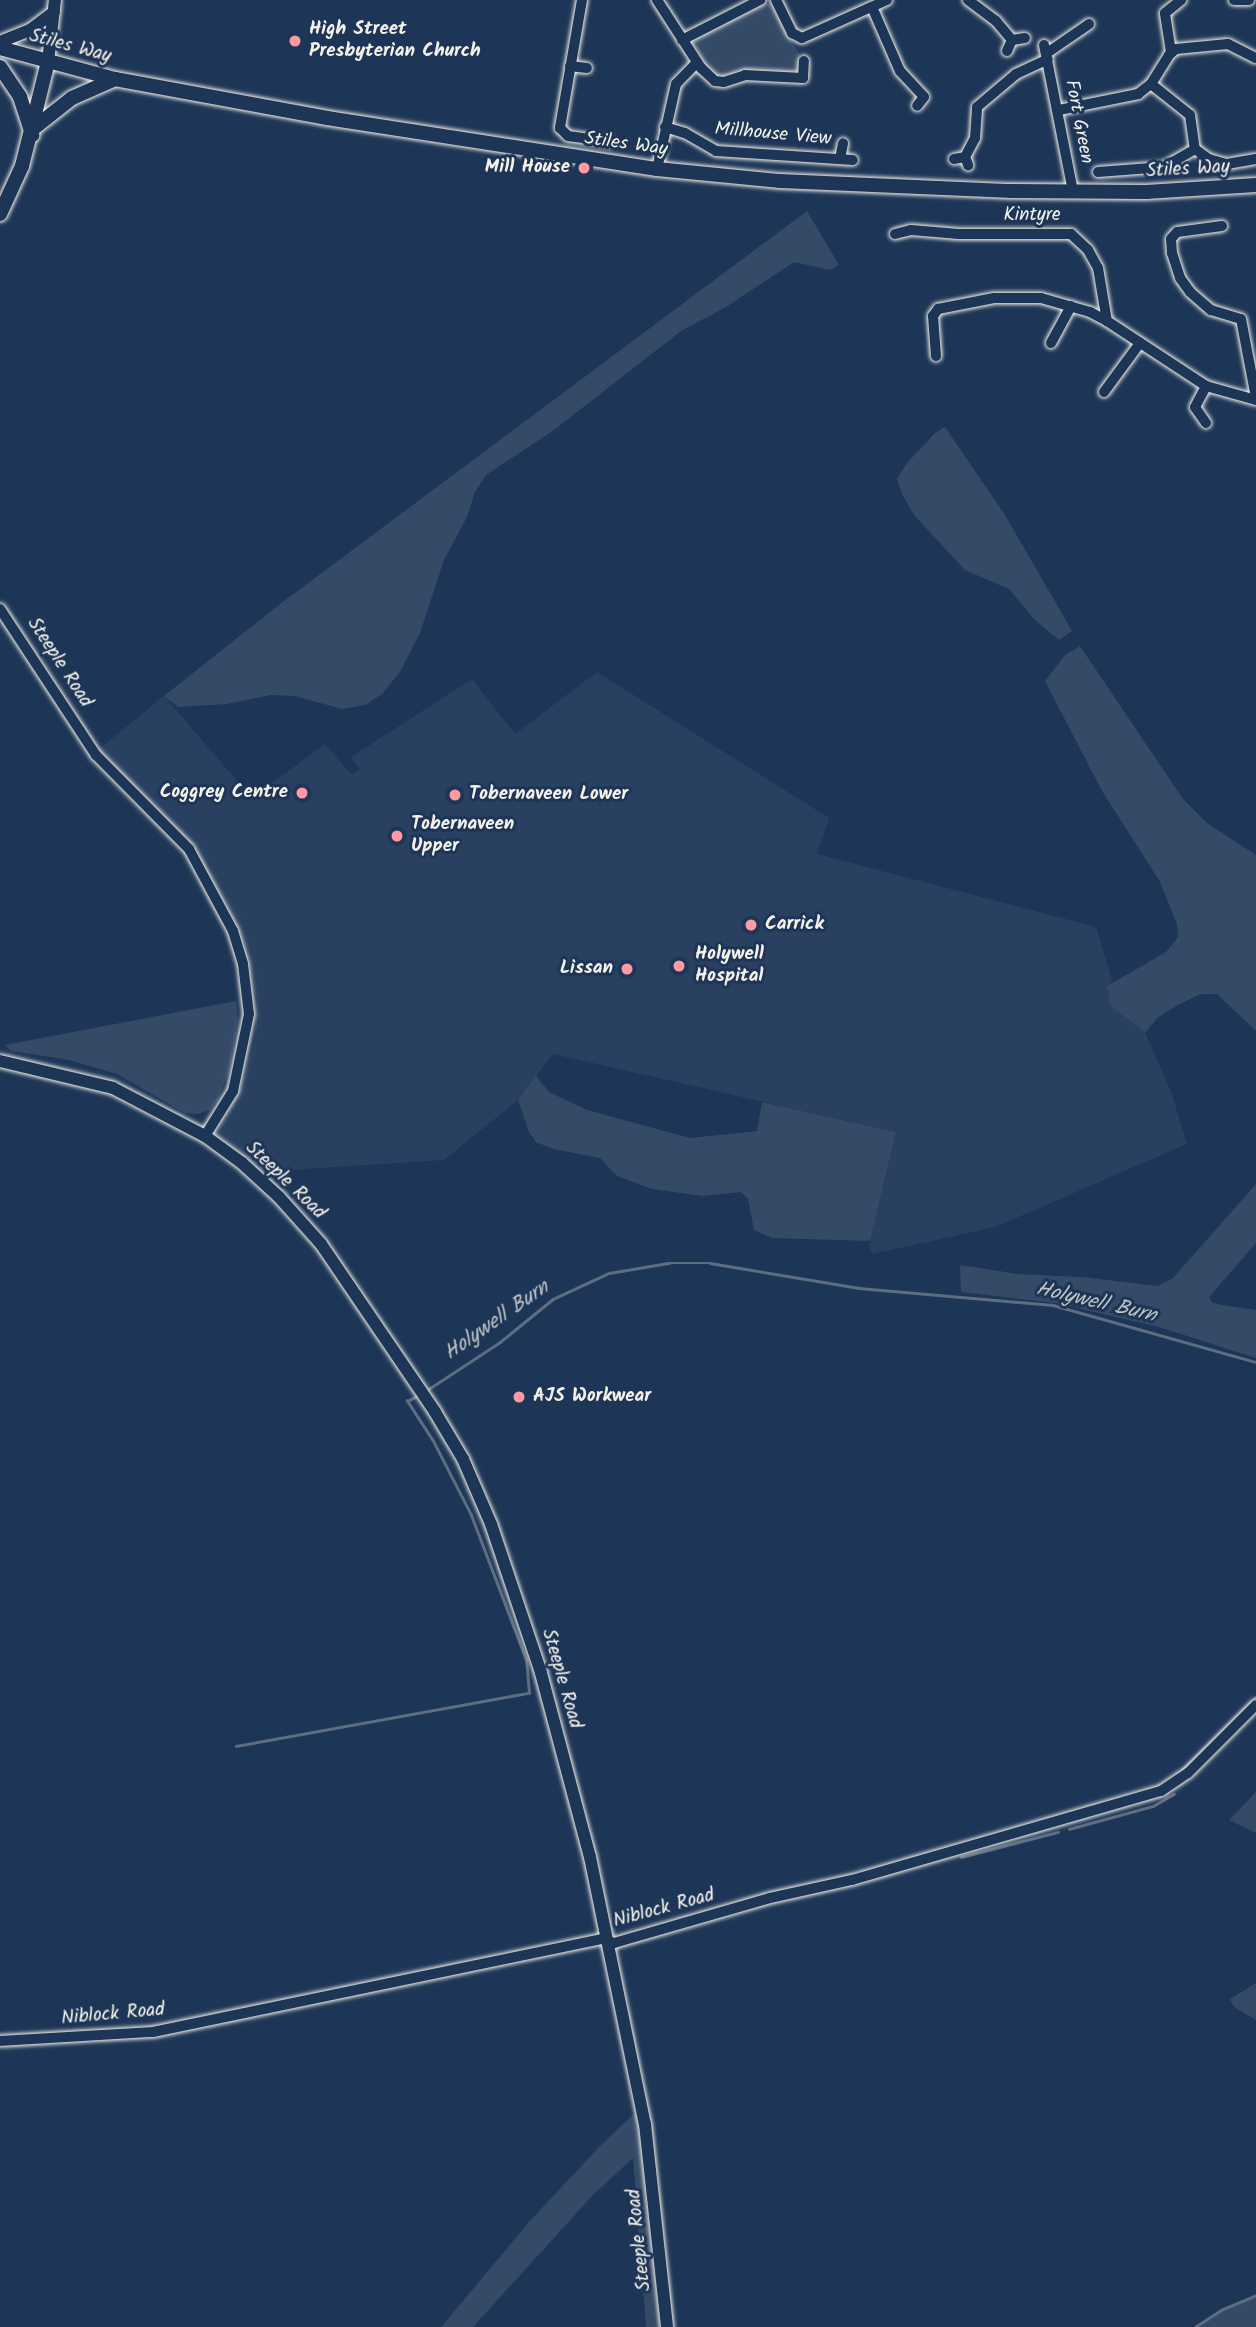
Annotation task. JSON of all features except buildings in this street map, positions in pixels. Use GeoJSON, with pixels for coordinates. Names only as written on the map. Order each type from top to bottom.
{"type":"FeatureCollection","features":[{"type":"Feature","properties":{"kind":"main road","name":"Stiles Way"},"geometry":{"type":"LineString","coordinates":[[0,48],[116,79],[327,118],[657,169],[780,181],[1073,192],[1146,192],[1256,185]]}},
{"type":"Feature","properties":{"kind":"main road"},"geometry":{"type":"LineString","coordinates":[[0,214],[22,166],[33,132],[48,62]]}},
{"type":"Feature","properties":{"kind":"main road"},"geometry":{"type":"LineString","coordinates":[[0,67],[20,97],[33,132]]}},
{"type":"Feature","properties":{"kind":"main road"},"geometry":{"type":"LineString","coordinates":[[33,132],[72,98],[116,79]]}},
{"type":"Feature","properties":{"kind":"street"},"geometry":{"type":"LineString","coordinates":[[582,0],[559,126],[561,132],[568,136],[611,142]]}},
{"type":"Feature","properties":{"kind":"street"},"geometry":{"type":"LineString","coordinates":[[657,0],[711,79],[721,83],[745,75],[803,78],[804,61]]}},
{"type":"Feature","properties":{"kind":"street"},"geometry":{"type":"LineString","coordinates":[[682,40],[760,0]]}},
{"type":"Feature","properties":{"kind":"street"},"geometry":{"type":"LineString","coordinates":[[776,0],[792,33],[802,38],[887,0]]}},
{"type":"Feature","properties":{"kind":"street"},"geometry":{"type":"LineString","coordinates":[[968,0],[996,21],[1012,40]]}},
{"type":"Feature","properties":{"kind":"street"},"geometry":{"type":"LineString","coordinates":[[1059,110],[1126,98],[1151,84],[1171,52],[1164,15],[1169,7],[1181,0]]}},
{"type":"Feature","properties":{"kind":"street"},"geometry":{"type":"LineString","coordinates":[[1234,0],[1249,0]]}},
{"type":"Feature","properties":{"kind":"street"},"geometry":{"type":"LineString","coordinates":[[0,42],[30,30],[54,6]]}},
{"type":"Feature","properties":{"kind":"street"},"geometry":{"type":"LineString","coordinates":[[48,62],[54,6]]}},
{"type":"Feature","properties":{"kind":"street"},"geometry":{"type":"LineString","coordinates":[[872,7],[901,71],[924,97],[917,106]]}},
{"type":"Feature","properties":{"kind":"street"},"geometry":{"type":"LineString","coordinates":[[1046,52],[1089,24]]}},
{"type":"Feature","properties":{"kind":"street"},"geometry":{"type":"LineString","coordinates":[[1012,40],[1025,38]]}},
{"type":"Feature","properties":{"kind":"street"},"geometry":{"type":"LineString","coordinates":[[1007,51],[1012,40]]}},
{"type":"Feature","properties":{"kind":"street"},"geometry":{"type":"LineString","coordinates":[[1171,52],[1228,44],[1256,58]]}},
{"type":"Feature","properties":{"kind":"street","name":"Fort Green"},"geometry":{"type":"LineString","coordinates":[[962,161],[975,138],[974,112],[977,107],[1046,52],[1073,192]]}},
{"type":"Feature","properties":{"kind":"street"},"geometry":{"type":"LineString","coordinates":[[657,169],[678,79],[697,62]]}},
{"type":"Feature","properties":{"kind":"street"},"geometry":{"type":"LineString","coordinates":[[570,66],[587,68]]}},
{"type":"Feature","properties":{"kind":"street"},"geometry":{"type":"LineString","coordinates":[[1151,84],[1190,115],[1195,149]]}},
{"type":"Feature","properties":{"kind":"street","name":"Millhouse View"},"geometry":{"type":"LineString","coordinates":[[665,127],[691,136],[711,150],[853,160]]}},
{"type":"Feature","properties":{"kind":"street","name":"Millhouse View"},"geometry":{"type":"LineString","coordinates":[[840,159],[843,143]]}},
{"type":"Feature","properties":{"kind":"street"},"geometry":{"type":"LineString","coordinates":[[1195,149],[1227,164],[1256,159]]}},
{"type":"Feature","properties":{"kind":"street"},"geometry":{"type":"LineString","coordinates":[[1098,172],[1164,167],[1195,149]]}},
{"type":"Feature","properties":{"kind":"street"},"geometry":{"type":"LineString","coordinates":[[933,314],[942,307],[1007,296],[1041,298],[1071,306],[1107,321],[1206,386],[1256,399],[1241,319],[1205,306],[1190,292],[1180,278],[1172,253],[1171,239],[1177,232],[1222,226]]}},
{"type":"Feature","properties":{"kind":"street","name":"Kintyre"},"geometry":{"type":"LineString","coordinates":[[895,234],[911,230],[959,234],[1071,234],[1088,250],[1098,268],[1107,321]]}},
{"type":"Feature","properties":{"kind":"street"},"geometry":{"type":"LineString","coordinates":[[1051,343],[1071,306]]}},
{"type":"Feature","properties":{"kind":"street"},"geometry":{"type":"LineString","coordinates":[[922,311],[933,314]]}},
{"type":"Feature","properties":{"kind":"street"},"geometry":{"type":"LineString","coordinates":[[933,314],[940,339],[936,356]]}},
{"type":"Feature","properties":{"kind":"street"},"geometry":{"type":"LineString","coordinates":[[1045,326],[1059,331]]}},
{"type":"Feature","properties":{"kind":"street"},"geometry":{"type":"LineString","coordinates":[[1104,392],[1140,343]]}},
{"type":"Feature","properties":{"kind":"street"},"geometry":{"type":"LineString","coordinates":[[1119,373],[1129,381]]}},
{"type":"Feature","properties":{"kind":"street"},"geometry":{"type":"LineString","coordinates":[[1206,386],[1195,407],[1206,423]]}},
{"type":"Feature","properties":{"kind":"street","name":"Steeple Road"},"geometry":{"type":"LineString","coordinates":[[0,609],[96,755],[189,849],[233,931],[243,964],[249,1014],[233,1091],[205,1136]]}},
{"type":"Feature","properties":{"kind":"street","name":"Steeple Road"},"geometry":{"type":"LineString","coordinates":[[0,1060],[113,1088],[205,1136],[242,1163],[308,1228],[423,1395],[475,1483],[541,1673],[590,1857],[645,2124],[667,2327]]}},
{"type":"Feature","properties":{"kind":"street","name":"Niblock Road"},"geometry":{"type":"LineString","coordinates":[[0,2041],[153,2032],[602,1938],[614,1943],[770,1898],[852,1880],[1161,1791],[1188,1773],[1256,1705]]}},
{"type":"Feature","properties":{"kind":"shaded area"},"geometry":{"type":"Polygon","coordinates":[[[763,3],[770,4],[800,55],[797,69],[790,73],[740,70],[719,79],[713,76],[692,40],[763,3]]]}},
{"type":"Feature","properties":{"kind":"shaded area"},"geometry":{"type":"Polygon","coordinates":[[[807,211],[839,265],[830,270],[794,262],[726,307],[681,331],[554,430],[486,475],[475,492],[467,517],[444,560],[420,633],[400,672],[382,694],[365,705],[342,709],[295,696],[271,695],[227,704],[178,707],[164,696],[280,604],[807,211]]]}},
{"type":"Feature","properties":{"kind":"shaded area"},"geometry":{"type":"Polygon","coordinates":[[[945,427],[1005,515],[1072,631],[1059,640],[1035,620],[1009,589],[965,570],[914,515],[902,494],[897,479],[907,463],[935,433],[945,427]]]}},
{"type":"Feature","properties":{"kind":"shaded area"},"geometry":{"type":"Polygon","coordinates":[[[1080,646],[1183,799],[1207,823],[1256,855],[1256,1031],[1217,994],[1201,994],[1176,1006],[1157,1018],[1145,1033],[1110,1005],[1107,986],[1166,952],[1178,937],[1177,924],[1159,880],[1102,791],[1045,681],[1065,655],[1080,646]]]}},
{"type":"Feature","properties":{"kind":"shaded area","name":"Holywell Hospital"},"geometry":{"type":"Polygon","coordinates":[[[597,672],[829,818],[817,854],[1096,927],[1112,980],[1107,986],[1110,1005],[1145,1033],[1171,1091],[1187,1144],[995,1227],[872,1254],[869,1245],[896,1132],[553,1054],[518,1100],[444,1160],[258,1172],[215,1137],[242,1085],[255,1040],[257,1000],[248,951],[231,911],[191,847],[99,749],[164,696],[252,798],[325,744],[352,775],[360,769],[351,757],[472,679],[515,734],[597,672]]]}},
{"type":"Feature","properties":{"kind":"shaded area"},"geometry":{"type":"Polygon","coordinates":[[[236,1001],[238,1020],[229,1071],[217,1101],[210,1110],[198,1114],[185,1113],[117,1074],[69,1060],[11,1051],[5,1045],[236,1001]]]}},
{"type":"Feature","properties":{"kind":"shaded area"},"geometry":{"type":"Polygon","coordinates":[[[536,1076],[549,1092],[587,1110],[690,1138],[757,1131],[762,1102],[896,1132],[870,1241],[772,1238],[754,1230],[748,1199],[741,1192],[703,1196],[652,1189],[617,1176],[600,1158],[553,1149],[536,1142],[529,1132],[518,1100],[536,1076]]]}},
{"type":"Feature","properties":{"kind":"shaded area"},"geometry":{"type":"Polygon","coordinates":[[[1256,1184],[1256,1243],[1209,1297],[1212,1302],[1221,1305],[1256,1310],[1256,1358],[1159,1327],[1055,1303],[961,1292],[960,1265],[1018,1274],[1082,1277],[1158,1286],[1173,1278],[1256,1184]]]}},
{"type":"Feature","properties":{"kind":"shaded area"},"geometry":{"type":"Polygon","coordinates":[[[1256,1792],[1256,1833],[1229,1820],[1256,1792]]]}},
{"type":"Feature","properties":{"kind":"shaded area"},"geometry":{"type":"Polygon","coordinates":[[[1256,1983],[1256,2020],[1234,2007],[1230,1999],[1256,1983]]]}},
{"type":"Feature","properties":{"kind":"shaded area"},"geometry":{"type":"Polygon","coordinates":[[[637,2111],[660,2327],[646,2327],[633,2158],[593,2195],[473,2327],[441,2327],[529,2222],[599,2147],[637,2111]]]}},
{"type":"Feature","properties":{"kind":"shaded area"},"geometry":{"type":"Polygon","coordinates":[[[1256,2295],[1256,2327],[1195,2327],[1221,2310],[1256,2295]]]}},
{"type":"Feature","properties":{"kind":"waterway","name":"Holywell Burn"},"geometry":{"type":"LineString","coordinates":[[424,1392],[500,1342],[553,1299],[609,1273],[669,1263],[710,1263],[859,1288],[1053,1305],[1256,1362]]}},
{"type":"Feature","properties":{"kind":"waterway","name":"Holywell Burn"},"geometry":{"type":"LineString","coordinates":[[236,1746],[529,1693],[526,1660],[471,1515],[433,1441],[407,1401],[419,1395]]}},
{"type":"Feature","properties":{"kind":"waterway"},"geometry":{"type":"LineString","coordinates":[[1177,1775],[1256,1697]]}},
{"type":"Feature","properties":{"kind":"waterway"},"geometry":{"type":"LineString","coordinates":[[1069,1829],[1153,1806],[1174,1794]]}},
{"type":"Feature","properties":{"kind":"waterway"},"geometry":{"type":"LineString","coordinates":[[961,1857],[1058,1832]]}},
{"type":"Feature","properties":{"kind":"waterway"},"geometry":{"type":"LineString","coordinates":[[1195,2327],[1221,2310],[1256,2295]]}},
{"type":"Feature","properties":{"kind":"place","name":"High Street Presbyterian Church"},"geometry":{"type":"Point","coordinates":[295,41]}},
{"type":"Feature","properties":{"kind":"place","name":"Mill House"},"geometry":{"type":"Point","coordinates":[584,168]}},
{"type":"Feature","properties":{"kind":"place","name":"Coggrey Centre"},"geometry":{"type":"Point","coordinates":[302,793]}},
{"type":"Feature","properties":{"kind":"place","name":"Tobernaveen Lower"},"geometry":{"type":"Point","coordinates":[455,795]}},
{"type":"Feature","properties":{"kind":"place","name":"Tobernaveen Upper"},"geometry":{"type":"Point","coordinates":[397,836]}},
{"type":"Feature","properties":{"kind":"place","name":"Carrick"},"geometry":{"type":"Point","coordinates":[751,925]}},
{"type":"Feature","properties":{"kind":"place","name":"Holywell Hospital"},"geometry":{"type":"Point","coordinates":[679,966]}},
{"type":"Feature","properties":{"kind":"place","name":"Lissan"},"geometry":{"type":"Point","coordinates":[627,969]}},
{"type":"Feature","properties":{"kind":"place","name":"AJS Workwear"},"geometry":{"type":"Point","coordinates":[519,1397]}}]}
